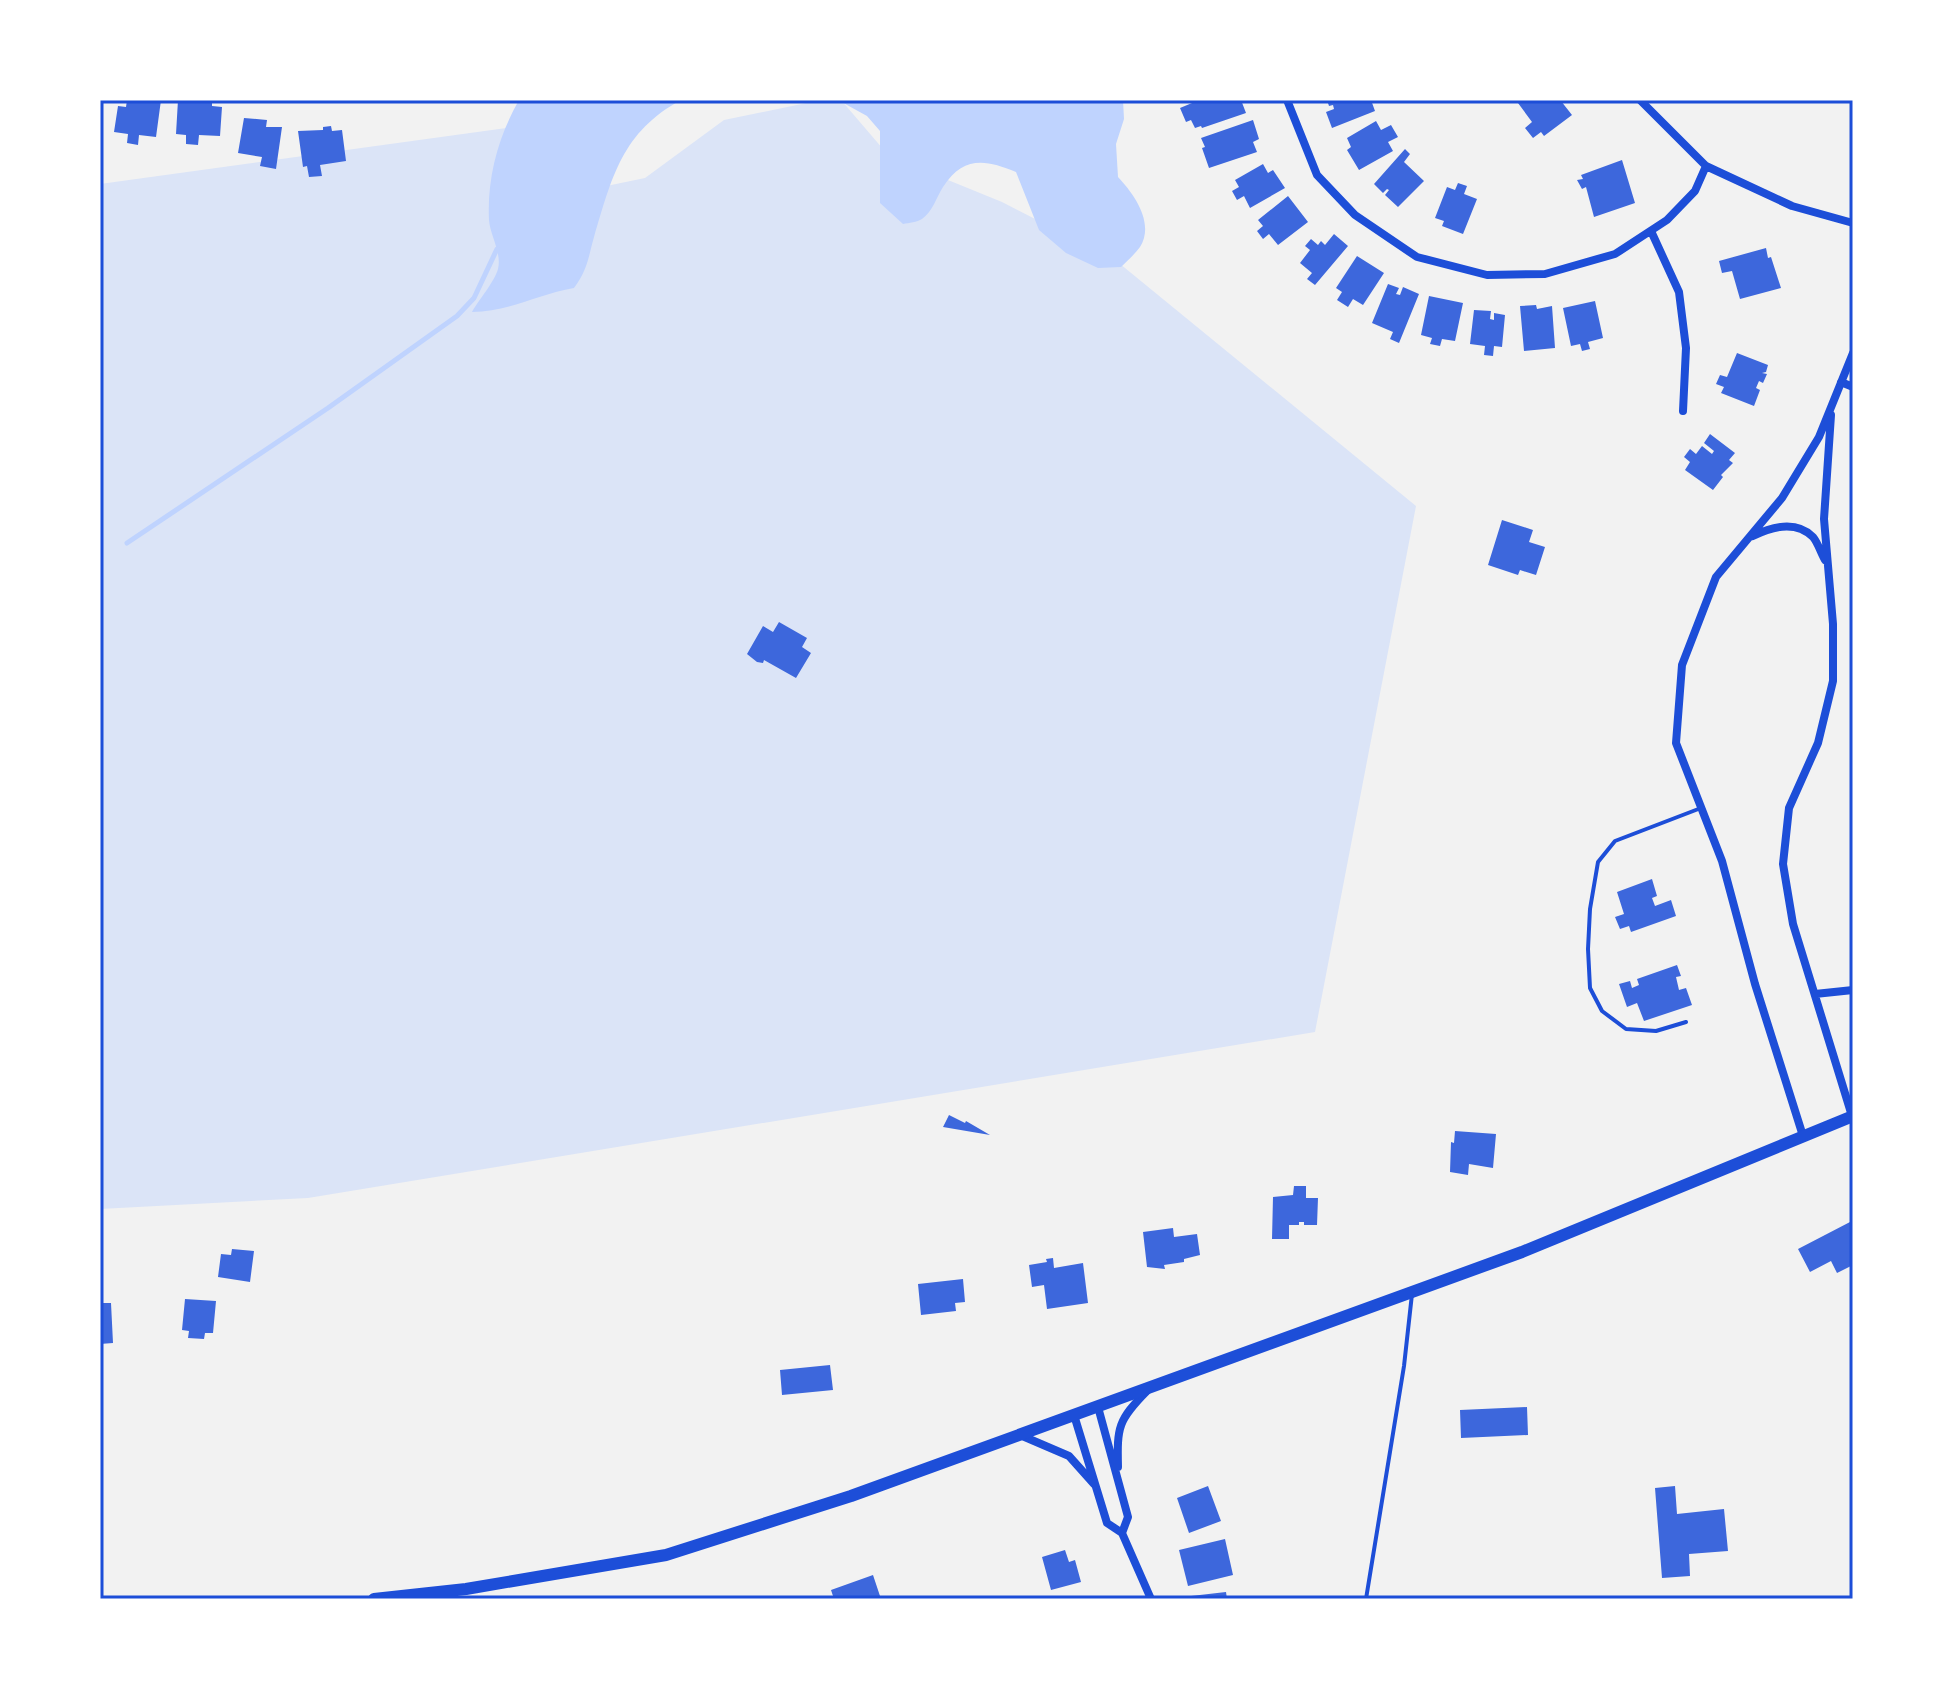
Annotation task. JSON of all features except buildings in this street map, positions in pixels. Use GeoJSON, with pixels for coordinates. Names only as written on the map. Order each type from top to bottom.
{"type":"FeatureCollection","features":[{"type":"Feature","properties":{"kind":"main road"},"geometry":{"type":"LineString","coordinates":[[374,1599],[466,1589],[666,1555],[851,1496],[1522,1252],[1853,1116]]}},
{"type":"Feature","properties":{"kind":"street"},"geometry":{"type":"LineString","coordinates":[[1287,100],[1317,175],[1355,215],[1417,257],[1487,275],[1545,274],[1615,254],[1667,220],[1695,191],[1706,166]]}},
{"type":"Feature","properties":{"kind":"street"},"geometry":{"type":"LineString","coordinates":[[1640,100],[1706,166],[1792,206],[1853,223]]}},
{"type":"Feature","properties":{"kind":"street"},"geometry":{"type":"LineString","coordinates":[[1651,231],[1679,292],[1686,348],[1683,411]]}},
{"type":"Feature","properties":{"kind":"street"},"geometry":{"type":"LineString","coordinates":[[1803,1136],[1755,984],[1722,861],[1676,743],[1682,665],[1716,577],[1782,498],[1819,437],[1853,353]]}},
{"type":"Feature","properties":{"kind":"street"},"geometry":{"type":"LineString","coordinates":[[1841,382],[1853,387]]}},
{"type":"Feature","properties":{"kind":"street"},"geometry":{"type":"LineString","coordinates":[[1832,406],[1824,519],[1833,624],[1833,681],[1818,743],[1789,808],[1783,864],[1793,924],[1853,1116]]}},
{"type":"Feature","properties":{"kind":"street"},"geometry":{"type":"LineString","coordinates":[[1749,538],[1769,528],[1793,526],[1812,536],[1828,564]]}},
{"type":"Feature","properties":{"kind":"street"},"geometry":{"type":"LineString","coordinates":[[1815,994],[1853,990]]}},
{"type":"Feature","properties":{"kind":"street"},"geometry":{"type":"LineString","coordinates":[[1118,1480],[1119,1426],[1124,1415],[1150,1388]]}},
{"type":"Feature","properties":{"kind":"street"},"geometry":{"type":"LineString","coordinates":[[1098,1407],[1128,1517],[1122,1533]]}},
{"type":"Feature","properties":{"kind":"street"},"geometry":{"type":"LineString","coordinates":[[1074,1415],[1107,1523],[1122,1533],[1151,1599]]}},
{"type":"Feature","properties":{"kind":"street"},"geometry":{"type":"LineString","coordinates":[[1020,1435],[1069,1456],[1095,1486]]}},
{"type":"Feature","properties":{"kind":"lane"},"geometry":{"type":"LineString","coordinates":[[1686,1022],[1656,1031],[1626,1029],[1602,1011],[1590,988],[1590,909],[1598,862],[1615,841],[1701,808]]}},
{"type":"Feature","properties":{"kind":"lane"},"geometry":{"type":"LineString","coordinates":[[1366,1599],[1412,1292]]}},
{"type":"Feature","properties":{"kind":"shaded area"},"geometry":{"type":"Polygon","coordinates":[[[821,100],[841,100],[889,156],[1002,202],[1114,259],[1416,506],[1315,1032],[308,1198],[100,1209],[100,184],[513,127],[563,195],[645,178],[724,120],[821,100]]]}},
{"type":"Feature","properties":{"kind":"water"},"geometry":{"type":"Polygon","coordinates":[[[519,100],[681,100],[645,126],[622,158],[607,195],[585,269],[574,288],[511,306],[472,312],[498,269],[489,220],[490,189],[500,143],[519,100]]]}},
{"type":"Feature","properties":{"kind":"water"},"geometry":{"type":"Polygon","coordinates":[[[838,100],[1123,100],[1124,119],[1116,144],[1118,177],[1141,209],[1145,228],[1140,247],[1121,267],[1098,268],[1066,253],[1039,230],[1016,172],[985,163],[967,165],[958,170],[943,187],[926,216],[903,224],[880,203],[880,131],[867,116],[838,100]]]}},
{"type":"Feature","properties":{"kind":"waterway"},"geometry":{"type":"LineString","coordinates":[[127,543],[328,408],[457,316],[474,298],[497,249]]}}]}
